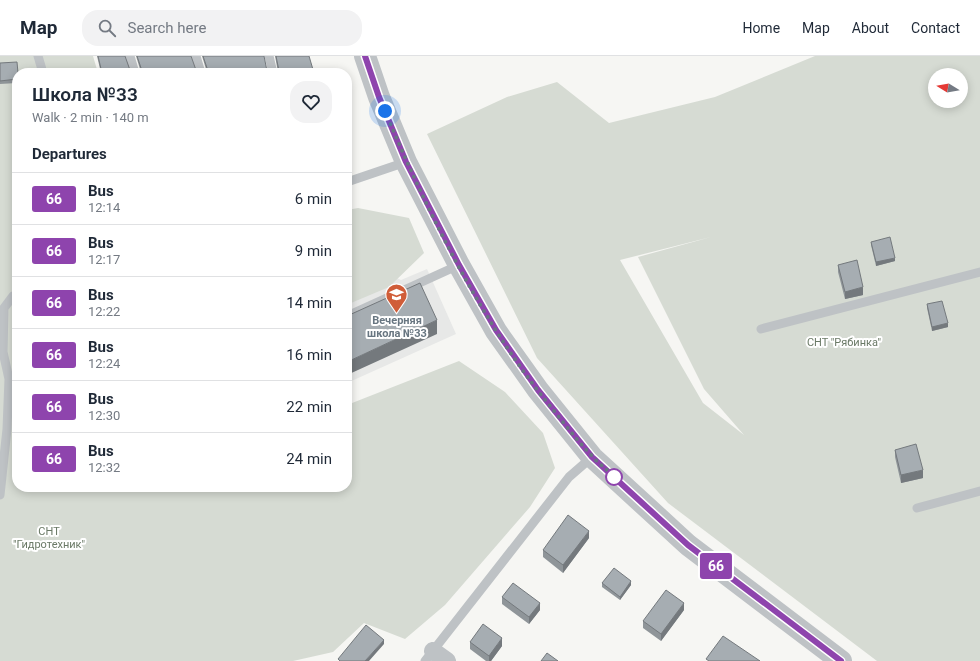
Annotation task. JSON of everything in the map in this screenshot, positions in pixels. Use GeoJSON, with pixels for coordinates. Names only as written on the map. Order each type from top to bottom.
{"type":"FeatureCollection","features":[{"type":"Feature","properties":{"kind":"street"},"geometry":{"type":"LineString","coordinates":[[365,56],[379,97],[406,162],[459,265],[508,348],[538,390],[592,457],[688,545],[841,661]]}},
{"type":"Feature","properties":{"kind":"lane"},"geometry":{"type":"LineString","coordinates":[[38,56],[42,68]]}},
{"type":"Feature","properties":{"kind":"lane"},"geometry":{"type":"LineString","coordinates":[[130,56],[134,68]]}},
{"type":"Feature","properties":{"kind":"lane"},"geometry":{"type":"LineString","coordinates":[[196,56],[200,68]]}},
{"type":"Feature","properties":{"kind":"lane"},"geometry":{"type":"LineString","coordinates":[[269,56],[272,68]]}},
{"type":"Feature","properties":{"kind":"lane"},"geometry":{"type":"LineString","coordinates":[[352,180],[406,162]]}},
{"type":"Feature","properties":{"kind":"lane"},"geometry":{"type":"LineString","coordinates":[[352,314],[459,265]]}},
{"type":"Feature","properties":{"kind":"lane"},"geometry":{"type":"LineString","coordinates":[[761,329],[980,272]]}},
{"type":"Feature","properties":{"kind":"lane"},"geometry":{"type":"LineString","coordinates":[[0,495],[7,429],[9,379],[2,353],[4,308],[12,297]]}},
{"type":"Feature","properties":{"kind":"lane"},"geometry":{"type":"LineString","coordinates":[[435,658],[569,477],[592,457]]}},
{"type":"Feature","properties":{"kind":"lane"},"geometry":{"type":"LineString","coordinates":[[917,508],[980,491]]}},
{"type":"Feature","properties":{"kind":"shaded area","name":"Вечерняя школа №33"},"geometry":{"type":"Polygon","coordinates":[[[427,269],[456,334],[352,381],[352,291],[389,274],[401,280],[427,269]]]}},
{"type":"Feature","properties":{"kind":"green space","name":"СНТ \"Гидротехник\""},"geometry":{"type":"Polygon","coordinates":[[[0,56],[93,56],[97,68],[12,68],[12,492],[352,492],[352,403],[459,361],[505,392],[543,433],[555,468],[530,507],[445,605],[405,639],[364,623],[333,652],[293,661],[0,661],[0,56]]]}},
{"type":"Feature","properties":{"kind":"green space","name":"СНТ \"Рябинка\""},"geometry":{"type":"Polygon","coordinates":[[[815,56],[980,56],[980,661],[877,661],[668,503],[537,358],[427,134],[507,97],[557,82],[609,123],[715,97],[815,56]],[[711,237],[620,260],[703,403],[744,435],[704,389],[638,257],[711,237]]]}},
{"type":"Feature","properties":{"kind":"green space"},"geometry":{"type":"Polygon","coordinates":[[[358,208],[409,218],[424,253],[389,287],[352,303],[352,209],[358,208]]]}},
{"type":"Feature","properties":{"kind":"building"},"geometry":{"type":"Polygon","coordinates":[[[98,56],[125,56],[129,68],[101,68],[98,56]]]}},
{"type":"Feature","properties":{"kind":"building"},"geometry":{"type":"Polygon","coordinates":[[[137,56],[191,56],[195,68],[141,68],[137,56]]]}},
{"type":"Feature","properties":{"kind":"building"},"geometry":{"type":"Polygon","coordinates":[[[203,56],[264,56],[266,68],[207,68],[203,56]]]}},
{"type":"Feature","properties":{"kind":"building"},"geometry":{"type":"Polygon","coordinates":[[[276,56],[309,56],[313,68],[278,68],[276,56]]]}},
{"type":"Feature","properties":{"kind":"building"},"geometry":{"type":"Polygon","coordinates":[[[17,62],[18,68],[12,68],[12,80],[0,81],[0,63],[17,62]]]}},
{"type":"Feature","properties":{"kind":"building"},"geometry":{"type":"Polygon","coordinates":[[[890,237],[895,258],[876,262],[871,242],[890,237]]]}},
{"type":"Feature","properties":{"kind":"building"},"geometry":{"type":"Polygon","coordinates":[[[857,260],[863,287],[845,292],[838,265],[857,260]]]}},
{"type":"Feature","properties":{"kind":"building"},"geometry":{"type":"Polygon","coordinates":[[[420,283],[437,320],[352,360],[352,314],[420,283]]]}},
{"type":"Feature","properties":{"kind":"building"},"geometry":{"type":"Polygon","coordinates":[[[942,301],[948,323],[932,327],[927,304],[942,301]]]}},
{"type":"Feature","properties":{"kind":"building"},"geometry":{"type":"Polygon","coordinates":[[[916,444],[923,470],[901,475],[895,450],[916,444]]]}},
{"type":"Feature","properties":{"kind":"building"},"geometry":{"type":"Polygon","coordinates":[[[568,515],[589,531],[563,565],[543,550],[568,515]]]}},
{"type":"Feature","properties":{"kind":"building"},"geometry":{"type":"Polygon","coordinates":[[[614,568],[631,581],[620,597],[602,583],[614,568]]]}},
{"type":"Feature","properties":{"kind":"building"},"geometry":{"type":"Polygon","coordinates":[[[513,583],[540,603],[529,617],[502,597],[513,583]]]}},
{"type":"Feature","properties":{"kind":"building"},"geometry":{"type":"Polygon","coordinates":[[[666,590],[684,603],[661,634],[643,621],[666,590]]]}},
{"type":"Feature","properties":{"kind":"building"},"geometry":{"type":"Polygon","coordinates":[[[483,624],[502,638],[489,656],[470,642],[483,624]]]}},
{"type":"Feature","properties":{"kind":"building"},"geometry":{"type":"Polygon","coordinates":[[[366,625],[384,640],[365,661],[340,661],[338,659],[366,625]]]}},
{"type":"Feature","properties":{"kind":"building"},"geometry":{"type":"Polygon","coordinates":[[[723,636],[760,661],[709,661],[706,659],[723,636]]]}},
{"type":"Feature","properties":{"kind":"building"},"geometry":{"type":"Polygon","coordinates":[[[547,653],[558,661],[541,661],[547,653]]]}},
{"type":"Feature","properties":{"kind":"bus line","name":"66"},"geometry":{"type":"LineString","coordinates":[[365,56],[379,97],[406,162],[459,265],[496,330],[538,390],[592,457],[688,545],[841,661]]}},
{"type":"Feature","properties":{"kind":"place","name":"Вечерняя школа №33"},"geometry":{"type":"Point","coordinates":[397,314]}},
{"type":"Feature","properties":{"kind":"route"},"geometry":{"type":"LineString","coordinates":[[385,111],[406,162],[459,265],[496,330],[538,390],[592,457],[614,477]]}}]}
